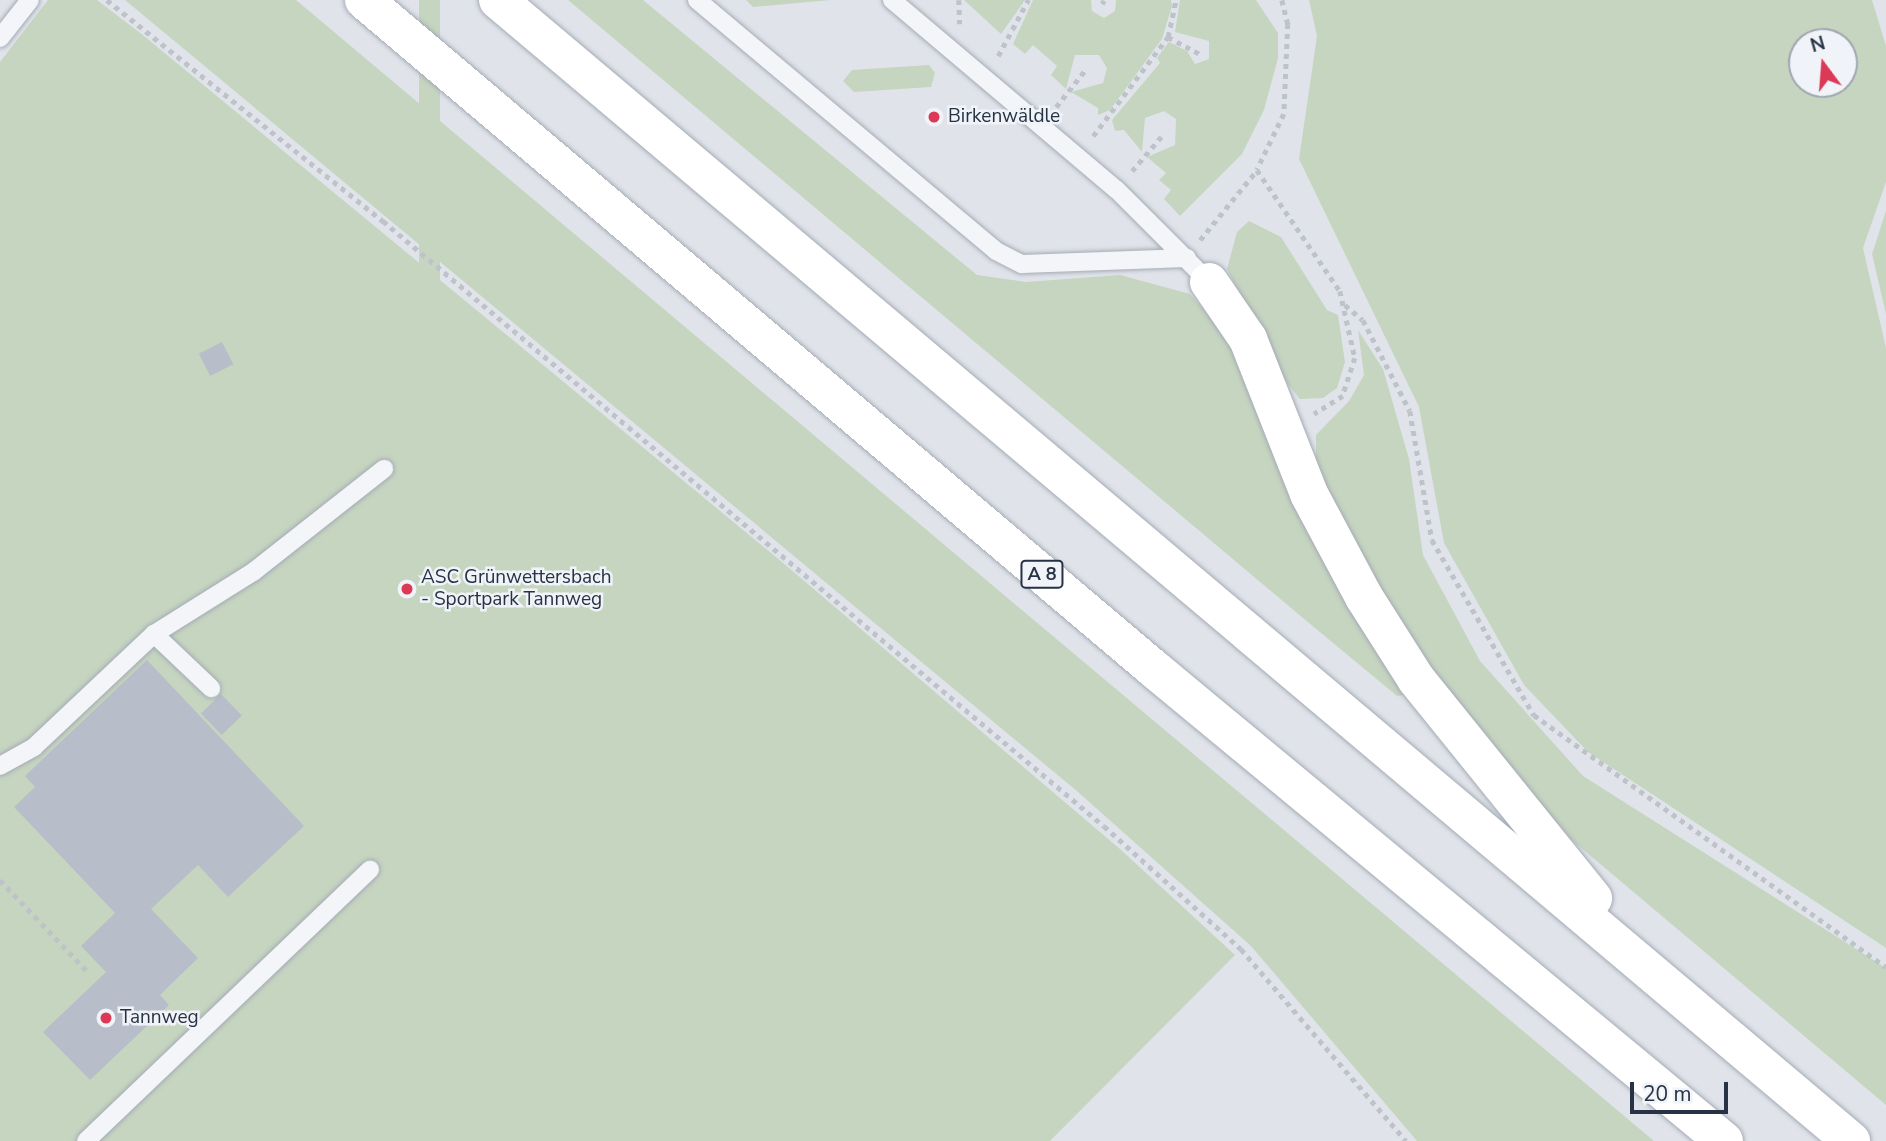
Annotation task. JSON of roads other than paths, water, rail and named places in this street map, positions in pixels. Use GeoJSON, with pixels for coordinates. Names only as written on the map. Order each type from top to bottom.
{"type":"FeatureCollection","features":[{"type":"Feature","properties":{"kind":"highway","name":"A 8"},"geometry":{"type":"LineString","coordinates":[[364,0],[1143,660],[1724,1141]]}},
{"type":"Feature","properties":{"kind":"highway"},"geometry":{"type":"LineString","coordinates":[[498,0],[1649,967],[1851,1141]]}},
{"type":"Feature","properties":{"kind":"highway"},"geometry":{"type":"LineString","coordinates":[[1198,270],[1248,339],[1309,494],[1416,679],[1649,967]]}},
{"type":"Feature","properties":{"kind":"lane"},"geometry":{"type":"LineString","coordinates":[[0,38],[30,0]]}},
{"type":"Feature","properties":{"kind":"lane"},"geometry":{"type":"LineString","coordinates":[[697,0],[996,251],[1022,264],[1198,270]]}},
{"type":"Feature","properties":{"kind":"lane"},"geometry":{"type":"LineString","coordinates":[[892,0],[1117,190],[1198,270]]}},
{"type":"Feature","properties":{"kind":"lane"},"geometry":{"type":"LineString","coordinates":[[0,766],[34,747],[154,634],[253,572],[384,469]]}},
{"type":"Feature","properties":{"kind":"lane"},"geometry":{"type":"LineString","coordinates":[[154,634],[211,688]]}},
{"type":"Feature","properties":{"kind":"lane"},"geometry":{"type":"LineString","coordinates":[[86,1141],[370,870]]}},
{"type":"Feature","properties":{"kind":"place","name":"Birkenwäldle"},"geometry":{"type":"Point","coordinates":[934,117]}},
{"type":"Feature","properties":{"kind":"place","name":"ASC Grünwettersbach - Sportpark Tannweg"},"geometry":{"type":"Point","coordinates":[407,589]}},
{"type":"Feature","properties":{"kind":"place","name":"Tannweg"},"geometry":{"type":"Point","coordinates":[106,1018]}}]}
